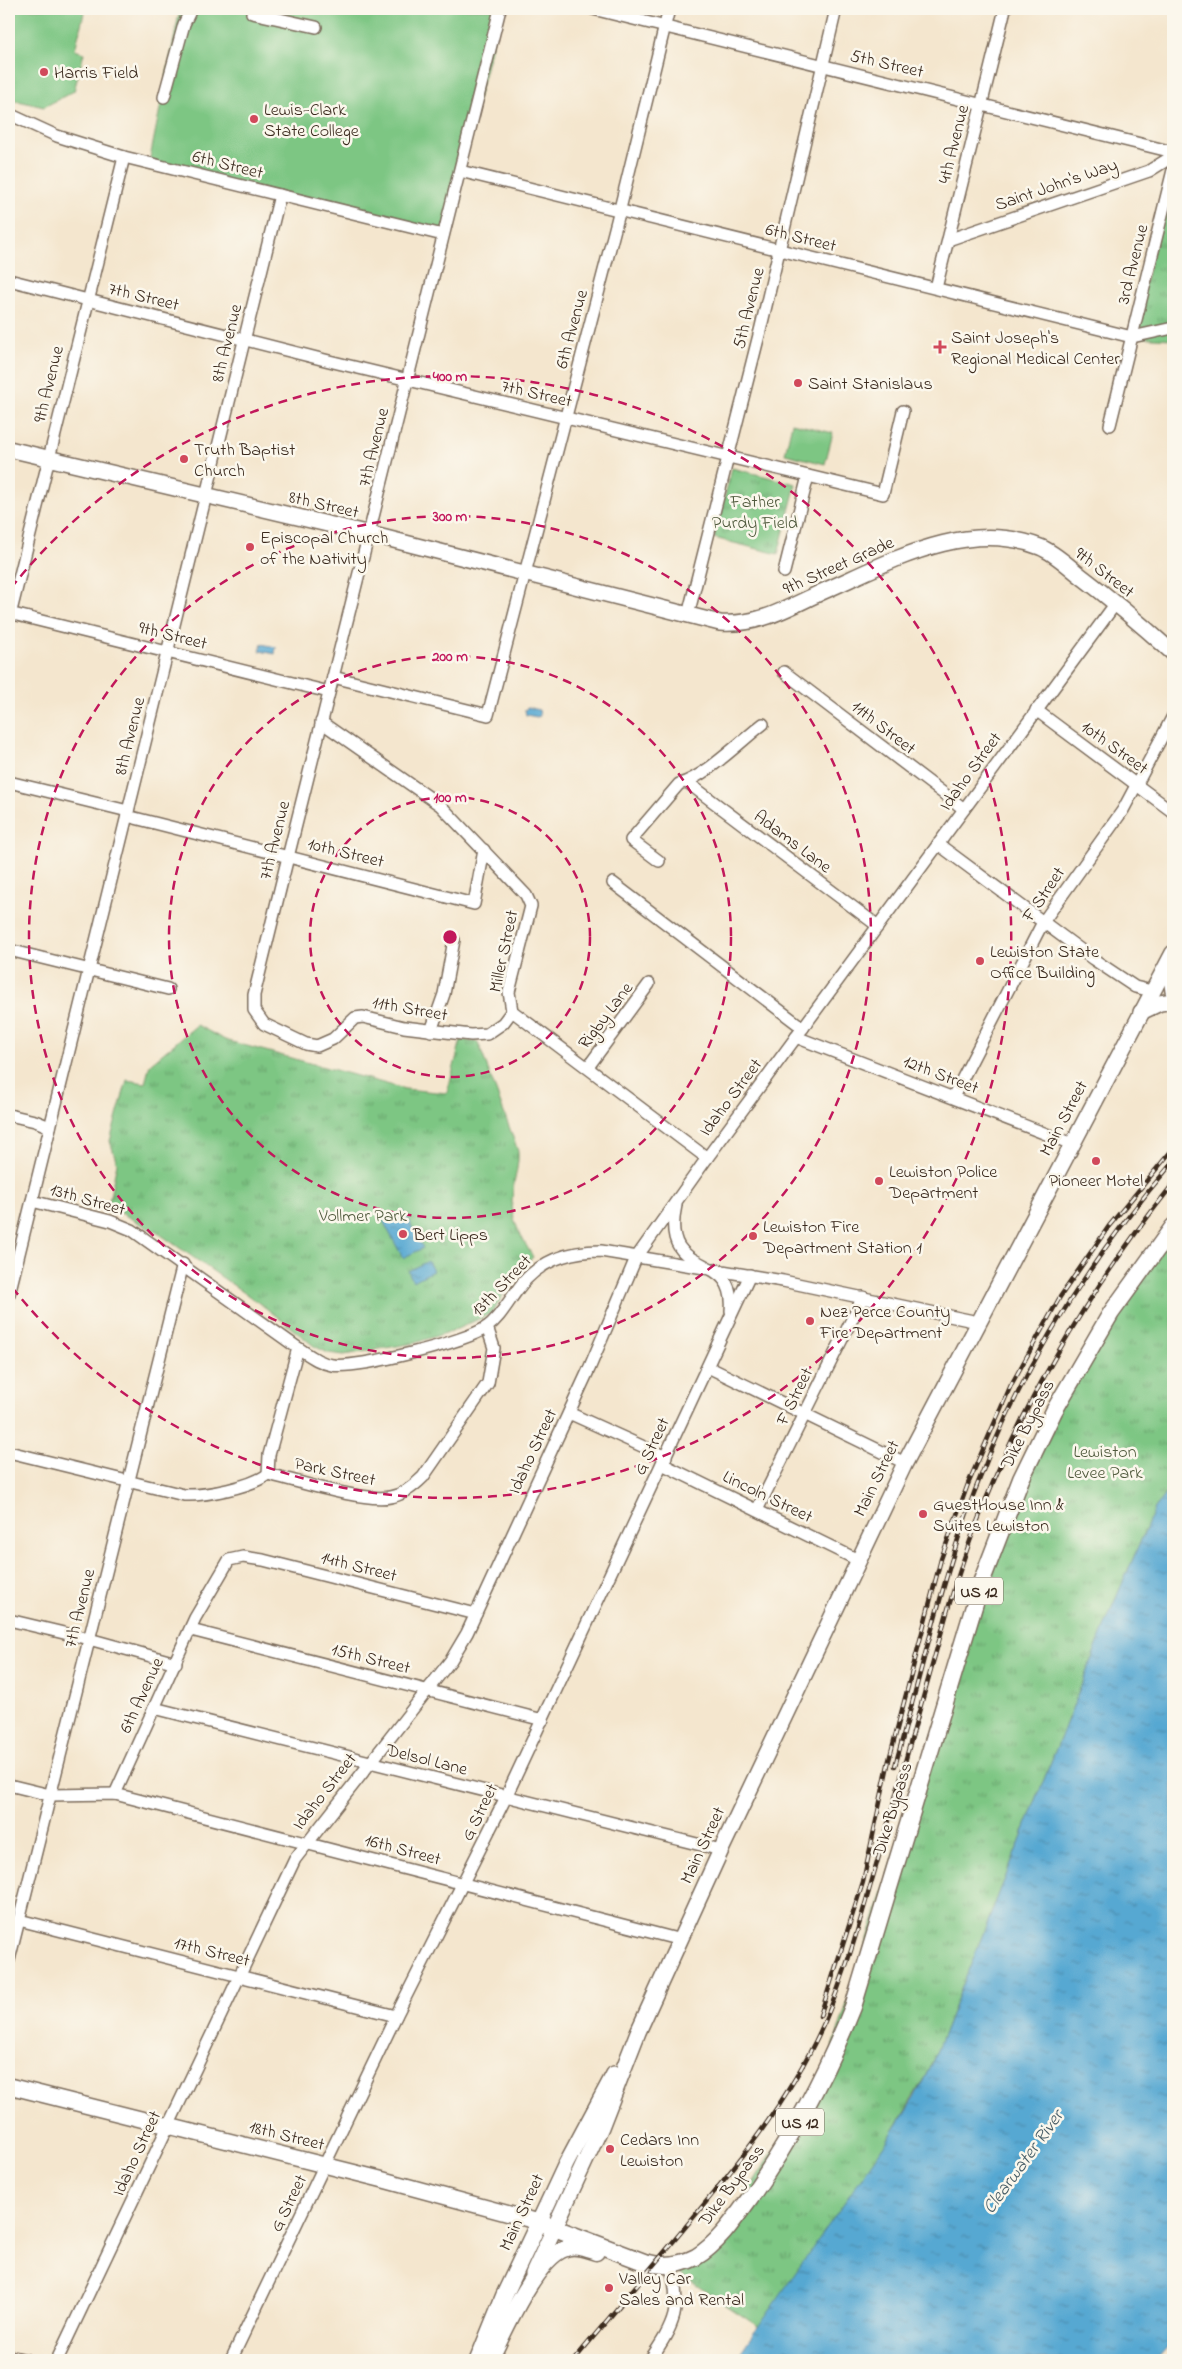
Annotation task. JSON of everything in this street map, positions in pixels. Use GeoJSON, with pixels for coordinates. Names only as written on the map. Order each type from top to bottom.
{"type":"FeatureCollection","features":[{"type":"Feature","properties":{"kind":"highway","name":"Dike Bypass"},"geometry":{"type":"LineString","coordinates":[[547,2224],[644,2262],[670,2265],[687,2261],[700,2254],[727,2227],[780,2154],[806,2110],[822,2077],[855,1999],[981,1583],[1021,1479],[1054,1411],[1110,1313],[1173,1228]]}},
{"type":"Feature","properties":{"kind":"highway","name":"Main Street"},"geometry":{"type":"LineString","coordinates":[[478,2360],[504,2296],[547,2224]]}},
{"type":"Feature","properties":{"kind":"highway","name":"US 12"},"geometry":{"type":"LineString","coordinates":[[524,2292],[549,2259],[567,2247],[585,2248],[612,2258],[644,2262]]}},
{"type":"Feature","properties":{"kind":"highway","name":"Main Street"},"geometry":{"type":"LineString","coordinates":[[490,2360],[524,2292]]}},
{"type":"Feature","properties":{"kind":"main road","name":"8th Street"},"geometry":{"type":"LineString","coordinates":[[9,449],[370,534],[688,614]]}},
{"type":"Feature","properties":{"kind":"main road","name":"9th Street Grade"},"geometry":{"type":"LineString","coordinates":[[688,614],[720,623],[750,623],[903,556],[972,537],[1005,538]]}},
{"type":"Feature","properties":{"kind":"main road","name":"9th Street"},"geometry":{"type":"LineString","coordinates":[[1005,538],[1041,547],[1116,603],[1173,653]]}},
{"type":"Feature","properties":{"kind":"main road","name":"Main Street"},"geometry":{"type":"LineString","coordinates":[[524,2292],[547,2224],[595,2109],[638,2032],[721,1850],[905,1463],[1173,953]]}},
{"type":"Feature","properties":{"kind":"main road"},"geometry":{"type":"LineString","coordinates":[[1152,991],[1173,991],[1171,976],[1173,967]]}},
{"type":"Feature","properties":{"kind":"main road"},"geometry":{"type":"LineString","coordinates":[[1141,1012],[1160,1002],[1173,1001]]}},
{"type":"Feature","properties":{"kind":"main road","name":"18th Street"},"geometry":{"type":"LineString","coordinates":[[9,2086],[326,2165],[547,2224]]}},
{"type":"Feature","properties":{"kind":"street"},"geometry":{"type":"LineString","coordinates":[[164,97],[178,41],[191,9]]}},
{"type":"Feature","properties":{"kind":"street","name":"7th Avenue"},"geometry":{"type":"LineString","coordinates":[[254,1010],[254,994],[500,9]]}},
{"type":"Feature","properties":{"kind":"street","name":"5th Street"},"geometry":{"type":"LineString","coordinates":[[593,9],[1173,152]]}},
{"type":"Feature","properties":{"kind":"street","name":"6th Avenue"},"geometry":{"type":"LineString","coordinates":[[333,677],[488,715],[620,210],[669,9]]}},
{"type":"Feature","properties":{"kind":"street","name":"5th Avenue"},"geometry":{"type":"LineString","coordinates":[[688,614],[780,249],[836,9]]}},
{"type":"Feature","properties":{"kind":"street","name":"4th Avenue"},"geometry":{"type":"LineString","coordinates":[[936,288],[1005,9]]}},
{"type":"Feature","properties":{"kind":"street"},"geometry":{"type":"LineString","coordinates":[[258,11],[316,27]]}},
{"type":"Feature","properties":{"kind":"street","name":"6th Street"},"geometry":{"type":"LineString","coordinates":[[9,114],[57,136],[124,157],[443,234]]}},
{"type":"Feature","properties":{"kind":"street","name":"Saint John's Way"},"geometry":{"type":"LineString","coordinates":[[948,240],[1149,171],[1173,156]]}},
{"type":"Feature","properties":{"kind":"street","name":"9th Avenue"},"geometry":{"type":"LineString","coordinates":[[9,615],[124,157]]}},
{"type":"Feature","properties":{"kind":"street","name":"6th Street"},"geometry":{"type":"LineString","coordinates":[[460,170],[1132,337]]}},
{"type":"Feature","properties":{"kind":"street","name":"3rd Avenue"},"geometry":{"type":"LineString","coordinates":[[1110,425],[1173,170]]}},
{"type":"Feature","properties":{"kind":"street","name":"8th Avenue"},"geometry":{"type":"LineString","coordinates":[[9,1288],[168,653],[280,195]]}},
{"type":"Feature","properties":{"kind":"street","name":"7th Street"},"geometry":{"type":"LineString","coordinates":[[9,280],[244,340],[883,494],[903,411]]}},
{"type":"Feature","properties":{"kind":"street"},"geometry":{"type":"LineString","coordinates":[[1132,337],[1173,328]]}},
{"type":"Feature","properties":{"kind":"street"},"geometry":{"type":"LineString","coordinates":[[784,572],[808,476]]}},
{"type":"Feature","properties":{"kind":"street","name":"Idaho Street"},"geometry":{"type":"LineString","coordinates":[[57,2360],[295,1859],[307,1841],[458,1649],[569,1413],[636,1258],[707,1158],[1116,603]]}},
{"type":"Feature","properties":{"kind":"street","name":"9th Street"},"geometry":{"type":"LineString","coordinates":[[9,615],[329,692]]}},
{"type":"Feature","properties":{"kind":"street","name":"11th Street"},"geometry":{"type":"LineString","coordinates":[[784,672],[964,809]]}},
{"type":"Feature","properties":{"kind":"street","name":"10th Street"},"geometry":{"type":"LineString","coordinates":[[1036,710],[1173,812]]}},
{"type":"Feature","properties":{"kind":"street","name":"F Street"},"geometry":{"type":"LineString","coordinates":[[953,1097],[1043,922],[1123,810],[1173,716]]}},
{"type":"Feature","properties":{"kind":"street","name":"Miller Street"},"geometry":{"type":"LineString","coordinates":[[321,722],[432,799],[484,850],[526,896],[532,906],[508,992],[512,1011],[707,1158]]}},
{"type":"Feature","properties":{"kind":"street"},"geometry":{"type":"LineString","coordinates":[[659,861],[631,840],[672,790],[679,784],[687,782],[704,772],[763,724]]}},
{"type":"Feature","properties":{"kind":"street","name":"10th Street"},"geometry":{"type":"LineString","coordinates":[[9,782],[474,904],[484,850]]}},
{"type":"Feature","properties":{"kind":"street","name":"Adams Lane"},"geometry":{"type":"LineString","coordinates":[[687,782],[878,926]]}},
{"type":"Feature","properties":{"kind":"street"},"geometry":{"type":"LineString","coordinates":[[938,844],[1135,987],[1152,991]]}},
{"type":"Feature","properties":{"kind":"street","name":"12th Street"},"geometry":{"type":"LineString","coordinates":[[613,883],[799,1033],[1072,1144]]}},
{"type":"Feature","properties":{"kind":"street"},"geometry":{"type":"LineString","coordinates":[[431,1031],[444,994],[454,940]]}},
{"type":"Feature","properties":{"kind":"street"},"geometry":{"type":"LineString","coordinates":[[9,950],[168,989]]}},
{"type":"Feature","properties":{"kind":"street","name":"Rigby Lane"},"geometry":{"type":"LineString","coordinates":[[588,1067],[650,984]]}},
{"type":"Feature","properties":{"kind":"street","name":"11th Street"},"geometry":{"type":"LineString","coordinates":[[254,1010],[264,1024],[306,1044],[317,1046],[333,1039],[355,1018],[363,1017],[431,1031],[471,1035],[487,1034],[503,1023],[512,1011]]}},
{"type":"Feature","properties":{"kind":"street"},"geometry":{"type":"LineString","coordinates":[[9,1115],[35,1121],[50,1127]]}},
{"type":"Feature","properties":{"kind":"street"},"geometry":{"type":"LineString","coordinates":[[677,1200],[673,1228],[676,1241],[684,1254],[692,1260],[715,1270],[723,1277],[730,1289],[732,1300],[730,1319]]}},
{"type":"Feature","properties":{"kind":"street","name":"13th Street"},"geometry":{"type":"LineString","coordinates":[[32,1201],[120,1224],[132,1230],[321,1363],[343,1366],[362,1364],[458,1341],[487,1327],[527,1278],[537,1269],[555,1258],[585,1251],[601,1251],[750,1275],[978,1322]]}},
{"type":"Feature","properties":{"kind":"street","name":"7th Avenue"},"geometry":{"type":"LineString","coordinates":[[9,1960],[182,1264]]}},
{"type":"Feature","properties":{"kind":"street","name":"G Street"},"geometry":{"type":"LineString","coordinates":[[231,2360],[396,2016],[506,1798],[750,1275]]}},
{"type":"Feature","properties":{"kind":"street","name":"F Street"},"geometry":{"type":"LineString","coordinates":[[757,1510],[863,1297]]}},
{"type":"Feature","properties":{"kind":"street","name":"Park Street"},"geometry":{"type":"LineString","coordinates":[[128,1482],[196,1496],[260,1479],[268,1474],[372,1498],[390,1497],[414,1486],[423,1477],[488,1383],[494,1348],[487,1327]]}},
{"type":"Feature","properties":{"kind":"street"},"geometry":{"type":"LineString","coordinates":[[268,1474],[269,1455],[298,1348]]}},
{"type":"Feature","properties":{"kind":"street"},"geometry":{"type":"LineString","coordinates":[[708,1366],[905,1463]]}},
{"type":"Feature","properties":{"kind":"street","name":"Lincoln Street"},"geometry":{"type":"LineString","coordinates":[[569,1413],[858,1560]]}},
{"type":"Feature","properties":{"kind":"street"},"geometry":{"type":"LineString","coordinates":[[9,1452],[128,1482]]}},
{"type":"Feature","properties":{"kind":"street","name":"6th Avenue"},"geometry":{"type":"LineString","coordinates":[[115,1794],[191,1630],[225,1565],[234,1557]]}},
{"type":"Feature","properties":{"kind":"street","name":"14th Street"},"geometry":{"type":"LineString","coordinates":[[234,1557],[263,1560],[476,1614]]}},
{"type":"Feature","properties":{"kind":"street"},"geometry":{"type":"LineString","coordinates":[[9,1620],[89,1639],[176,1663]]}},
{"type":"Feature","properties":{"kind":"street","name":"15th Street"},"geometry":{"type":"LineString","coordinates":[[191,1630],[543,1720]]}},
{"type":"Feature","properties":{"kind":"street","name":"Delsol Lane"},"geometry":{"type":"LineString","coordinates":[[154,1708],[506,1798],[721,1850]]}},
{"type":"Feature","properties":{"kind":"street"},"geometry":{"type":"LineString","coordinates":[[9,1786],[50,1795],[115,1794]]}},
{"type":"Feature","properties":{"kind":"street","name":"16th Street"},"geometry":{"type":"LineString","coordinates":[[115,1794],[307,1841],[681,1940]]}},
{"type":"Feature","properties":{"kind":"street","name":"17th Street"},"geometry":{"type":"LineString","coordinates":[[19,1920],[396,2016]]}},
{"type":"Feature","properties":{"kind":"street"},"geometry":{"type":"LineString","coordinates":[[650,2360],[669,2332],[675,2317],[677,2300],[670,2265]]}},
{"type":"Feature","properties":{"kind":"street"},"geometry":{"type":"LineString","coordinates":[[9,2356],[26,2360]]}},
{"type":"Feature","properties":{"kind":"green space","name":"Harris Field"},"geometry":{"type":"Polygon","coordinates":[[[9,9],[85,9],[75,50],[84,53],[74,91],[44,107],[9,99],[9,9]]]}},
{"type":"Feature","properties":{"kind":"green space","name":"Lewis-Clark State College"},"geometry":{"type":"Polygon","coordinates":[[[180,9],[501,9],[443,235],[149,163],[180,9]]]}},
{"type":"Feature","properties":{"kind":"green space"},"geometry":{"type":"Polygon","coordinates":[[[1173,170],[1173,339],[1132,337],[1173,170]]]}},
{"type":"Feature","properties":{"kind":"green space"},"geometry":{"type":"Polygon","coordinates":[[[792,423],[833,433],[825,464],[785,454],[792,423]]]}},
{"type":"Feature","properties":{"kind":"green space","name":"Father Purdy Field"},"geometry":{"type":"Polygon","coordinates":[[[732,468],[796,484],[778,554],[714,538],[732,468]]]}},
{"type":"Feature","properties":{"kind":"green space","name":"Vollmer Park"},"geometry":{"type":"Polygon","coordinates":[[[197,1025],[225,1040],[405,1089],[447,1093],[461,1040],[478,1042],[518,1151],[512,1209],[519,1233],[533,1257],[512,1280],[492,1313],[455,1330],[415,1343],[344,1355],[328,1353],[314,1346],[266,1308],[161,1235],[108,1206],[117,1163],[110,1141],[127,1080],[145,1083],[150,1064],[197,1025]]]}},
{"type":"Feature","properties":{"kind":"green space","name":"Lewiston Levee Park"},"geometry":{"type":"Polygon","coordinates":[[[1173,1227],[1173,1486],[1155,1508],[1113,1605],[934,2058],[895,2128],[851,2196],[759,2327],[672,2269],[717,2239],[826,2069],[977,1599],[1044,1431],[1173,1227]]]}},
{"type":"Feature","properties":{"kind":"water"},"geometry":{"type":"Polygon","coordinates":[[[262,644],[276,647],[275,654],[260,651],[262,644]]]}},
{"type":"Feature","properties":{"kind":"water"},"geometry":{"type":"Polygon","coordinates":[[[528,707],[539,710],[540,716],[526,715],[525,710],[528,707]]]}},
{"type":"Feature","properties":{"kind":"water","name":"Bert Lipps"},"geometry":{"type":"Polygon","coordinates":[[[403,1210],[423,1248],[403,1258],[383,1221],[403,1210]]]}},
{"type":"Feature","properties":{"kind":"water"},"geometry":{"type":"Polygon","coordinates":[[[428,1261],[433,1271],[413,1281],[408,1271],[428,1261]]]}},
{"type":"Feature","properties":{"kind":"water","name":"Clearwater River"},"geometry":{"type":"Polygon","coordinates":[[[1173,1486],[1173,2342],[1157,2360],[735,2360],[889,2138],[914,2098],[934,2058],[1113,1605],[1155,1508],[1173,1486]]]}},
{"type":"Feature","properties":{"kind":"railway"},"geometry":{"type":"LineString","coordinates":[[820,2016],[863,1882],[889,1760],[941,1559],[968,1484],[1011,1385],[1060,1297],[1109,1226],[1173,1149]]}},
{"type":"Feature","properties":{"kind":"railway"},"geometry":{"type":"LineString","coordinates":[[895,1766],[934,1620],[960,1533],[978,1482],[999,1433],[1022,1384],[1076,1291],[1106,1247],[1173,1162]]}},
{"type":"Feature","properties":{"kind":"railway"},"geometry":{"type":"LineString","coordinates":[[574,2360],[698,2212],[759,2134],[811,2051],[834,1999],[850,1955],[948,1609],[966,1551],[988,1495],[1012,1439],[1069,1333],[1136,1232],[1173,1184]]}},
{"type":"Feature","properties":{"kind":"place","name":"Harris Field"},"geometry":{"type":"Point","coordinates":[44,72]}},
{"type":"Feature","properties":{"kind":"place","name":"Lewis-Clark State College"},"geometry":{"type":"Point","coordinates":[254,119]}},
{"type":"Feature","properties":{"kind":"place","name":"Saint Joseph's Regional Medical Center"},"geometry":{"type":"Point","coordinates":[940,347]}},
{"type":"Feature","properties":{"kind":"place","name":"Saint Stanislaus"},"geometry":{"type":"Point","coordinates":[798,383]}},
{"type":"Feature","properties":{"kind":"place","name":"Truth Baptist Church"},"geometry":{"type":"Point","coordinates":[184,459]}},
{"type":"Feature","properties":{"kind":"place","name":"Episcopal Church of the Nativity"},"geometry":{"type":"Point","coordinates":[250,547]}},
{"type":"Feature","properties":{"kind":"place","name":"Lewiston State Office Building"},"geometry":{"type":"Point","coordinates":[980,961]}},
{"type":"Feature","properties":{"kind":"place","name":"Pioneer Motel"},"geometry":{"type":"Point","coordinates":[1096,1161]}},
{"type":"Feature","properties":{"kind":"place","name":"Lewiston Police Department"},"geometry":{"type":"Point","coordinates":[879,1181]}},
{"type":"Feature","properties":{"kind":"place","name":"Bert Lipps"},"geometry":{"type":"Point","coordinates":[403,1234]}},
{"type":"Feature","properties":{"kind":"place","name":"Lewiston Fire Department Station 1"},"geometry":{"type":"Point","coordinates":[753,1236]}},
{"type":"Feature","properties":{"kind":"place","name":"Nez Perce County Fire Department"},"geometry":{"type":"Point","coordinates":[810,1321]}},
{"type":"Feature","properties":{"kind":"place","name":"GuestHouse Inn & Suites Lewiston"},"geometry":{"type":"Point","coordinates":[923,1514]}},
{"type":"Feature","properties":{"kind":"place","name":"Cedars Inn Lewiston"},"geometry":{"type":"Point","coordinates":[610,2149]}},
{"type":"Feature","properties":{"kind":"place","name":"Valley Car Sales and Rental"},"geometry":{"type":"Point","coordinates":[609,2288]}}]}
